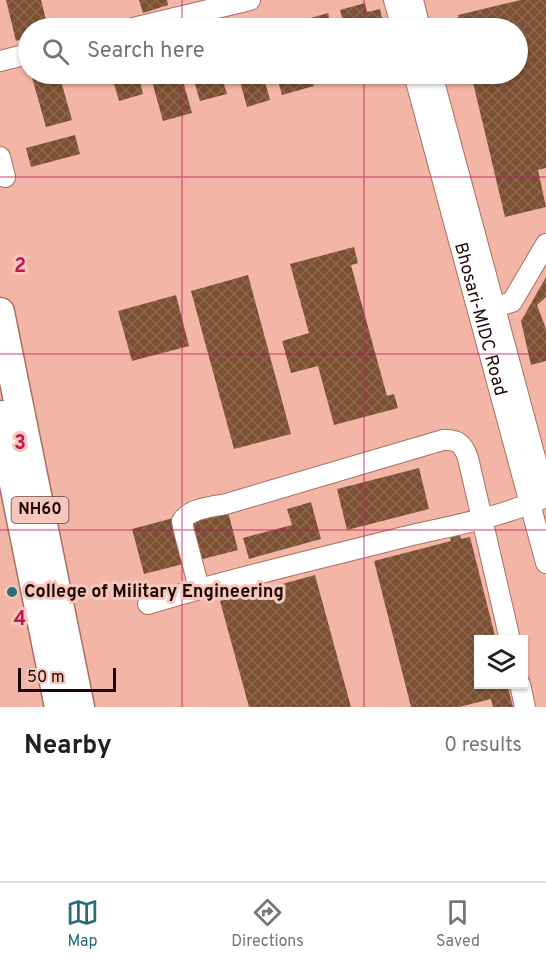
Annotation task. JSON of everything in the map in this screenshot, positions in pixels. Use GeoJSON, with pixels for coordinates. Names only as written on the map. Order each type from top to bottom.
{"type":"FeatureCollection","features":[{"type":"Feature","properties":{"kind":"highway","name":"NH60"},"geometry":{"type":"LineString","coordinates":[[0,312],[80,707]]}},
{"type":"Feature","properties":{"kind":"highway","name":"NH60"},"geometry":{"type":"LineString","coordinates":[[0,415],[59,707]]}},
{"type":"Feature","properties":{"kind":"street"},"geometry":{"type":"LineString","coordinates":[[175,18],[250,0]]}},
{"type":"Feature","properties":{"kind":"street"},"geometry":{"type":"LineString","coordinates":[[394,0],[399,18]]}},
{"type":"Feature","properties":{"kind":"street"},"geometry":{"type":"LineString","coordinates":[[412,0],[417,18]]}},
{"type":"Feature","properties":{"kind":"street"},"geometry":{"type":"LineString","coordinates":[[0,61],[18,57]]}},
{"type":"Feature","properties":{"kind":"street","name":"Bhosari-MIDC Road"},"geometry":{"type":"LineString","coordinates":[[417,84],[487,309],[542,499],[546,563]]}},
{"type":"Feature","properties":{"kind":"street","name":"Bhosari-MIDC Road"},"geometry":{"type":"LineString","coordinates":[[434,84],[487,309]]}},
{"type":"Feature","properties":{"kind":"street"},"geometry":{"type":"LineString","coordinates":[[0,157],[5,177]]}},
{"type":"Feature","properties":{"kind":"street"},"geometry":{"type":"LineString","coordinates":[[487,309],[512,302],[546,244]]}},
{"type":"Feature","properties":{"kind":"street"},"geometry":{"type":"LineString","coordinates":[[199,588],[182,521],[186,515],[443,440],[453,440],[465,449],[468,458],[509,635]]}},
{"type":"Feature","properties":{"kind":"street"},"geometry":{"type":"LineString","coordinates":[[148,604],[199,588],[482,518],[542,499]]}},
{"type":"Feature","properties":{"kind":"street"},"geometry":{"type":"LineString","coordinates":[[521,689],[525,707]]}},
{"type":"Feature","properties":{"kind":"building"},"geometry":{"type":"Polygon","coordinates":[[[6,0],[41,0],[46,18],[18,18],[18,40],[16,41],[6,0]]]}},
{"type":"Feature","properties":{"kind":"building"},"geometry":{"type":"Polygon","coordinates":[[[139,0],[167,0],[168,5],[143,13],[139,0]]]}},
{"type":"Feature","properties":{"kind":"building"},"geometry":{"type":"Polygon","coordinates":[[[521,0],[546,0],[546,168],[538,170],[546,207],[505,217],[473,84],[528,84],[528,18],[459,18],[458,15],[521,0]]]}},
{"type":"Feature","properties":{"kind":"building"},"geometry":{"type":"Polygon","coordinates":[[[365,3],[367,12],[380,9],[382,18],[342,18],[340,10],[365,3]]]}},
{"type":"Feature","properties":{"kind":"building"},"geometry":{"type":"Polygon","coordinates":[[[328,13],[329,18],[310,18],[328,13]]]}},
{"type":"Feature","properties":{"kind":"building"},"geometry":{"type":"Polygon","coordinates":[[[34,84],[62,84],[72,120],[46,127],[34,84]]]}},
{"type":"Feature","properties":{"kind":"building"},"geometry":{"type":"Polygon","coordinates":[[[114,84],[140,84],[143,94],[119,101],[114,84]]]}},
{"type":"Feature","properties":{"kind":"building"},"geometry":{"type":"Polygon","coordinates":[[[153,84],[184,84],[192,113],[163,121],[153,84]]]}},
{"type":"Feature","properties":{"kind":"building"},"geometry":{"type":"Polygon","coordinates":[[[195,84],[224,84],[227,94],[200,101],[195,84]]]}},
{"type":"Feature","properties":{"kind":"building"},"geometry":{"type":"Polygon","coordinates":[[[241,84],[266,84],[270,100],[247,107],[241,84]]]}},
{"type":"Feature","properties":{"kind":"building"},"geometry":{"type":"Polygon","coordinates":[[[279,84],[313,84],[314,86],[282,95],[279,84]]]}},
{"type":"Feature","properties":{"kind":"building"},"geometry":{"type":"Polygon","coordinates":[[[75,135],[80,154],[31,167],[26,148],[75,135]]]}},
{"type":"Feature","properties":{"kind":"building"},"geometry":{"type":"Polygon","coordinates":[[[354,247],[358,263],[351,265],[387,396],[394,394],[398,408],[334,425],[318,366],[291,373],[282,341],[309,333],[290,264],[354,247]]]}},
{"type":"Feature","properties":{"kind":"building"},"geometry":{"type":"Polygon","coordinates":[[[248,275],[291,434],[234,449],[191,291],[248,275]]]}},
{"type":"Feature","properties":{"kind":"building"},"geometry":{"type":"Polygon","coordinates":[[[546,277],[546,297],[537,305],[546,329],[546,361],[531,365],[521,321],[546,277]]]}},
{"type":"Feature","properties":{"kind":"building"},"geometry":{"type":"Polygon","coordinates":[[[176,295],[189,346],[132,361],[118,311],[176,295]]]}},
{"type":"Feature","properties":{"kind":"building"},"geometry":{"type":"Polygon","coordinates":[[[419,468],[429,509],[347,530],[337,489],[419,468]]]}},
{"type":"Feature","properties":{"kind":"building"},"geometry":{"type":"Polygon","coordinates":[[[311,502],[321,539],[249,559],[243,538],[292,525],[287,509],[311,502]]]}},
{"type":"Feature","properties":{"kind":"building"},"geometry":{"type":"Polygon","coordinates":[[[226,504],[238,550],[144,574],[132,529],[226,504]]]}},
{"type":"Feature","properties":{"kind":"building"},"geometry":{"type":"Polygon","coordinates":[[[460,535],[461,539],[470,537],[495,635],[474,635],[474,689],[508,689],[513,707],[493,707],[491,699],[459,707],[411,707],[374,561],[451,541],[450,538],[460,535]]]}},
{"type":"Feature","properties":{"kind":"building"},"geometry":{"type":"Polygon","coordinates":[[[315,575],[351,707],[249,707],[220,601],[315,575]]]}},
{"type":"Feature","properties":{"kind":"place","name":"College of Military Engineering"},"geometry":{"type":"Point","coordinates":[12,592]}}]}
